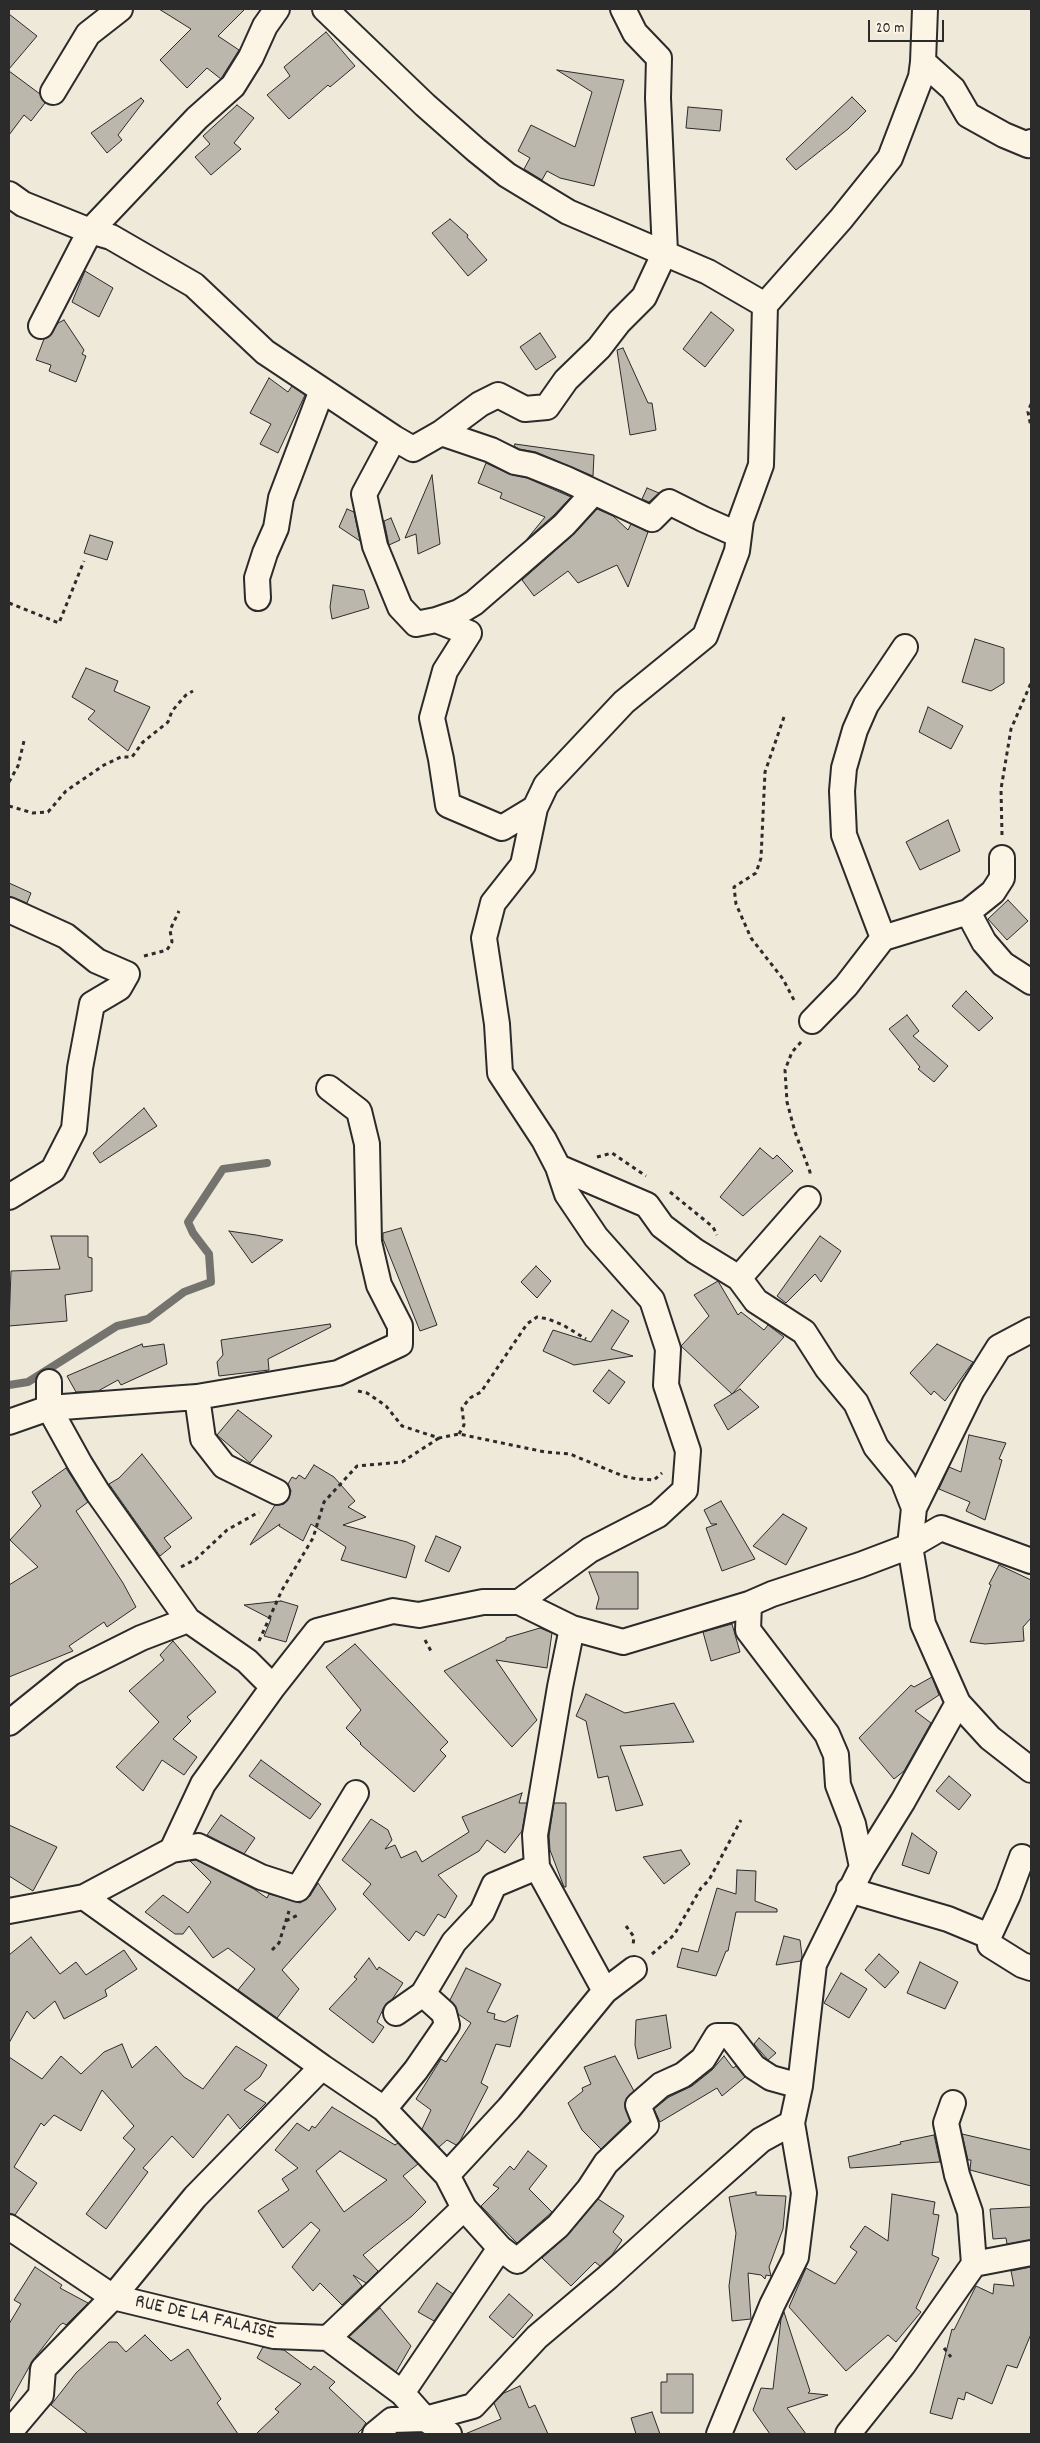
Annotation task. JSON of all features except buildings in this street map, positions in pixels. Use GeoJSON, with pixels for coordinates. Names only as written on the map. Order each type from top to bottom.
{"type":"FeatureCollection","features":[{"type":"Feature","properties":{"kind":"street"},"geometry":{"type":"LineString","coordinates":[[54,92],[88,34],[120,9]]}},
{"type":"Feature","properties":{"kind":"street"},"geometry":{"type":"LineString","coordinates":[[41,326],[90,231],[197,118],[233,86],[251,57],[265,26],[278,9]]}},
{"type":"Feature","properties":{"kind":"street"},"geometry":{"type":"LineString","coordinates":[[326,9],[425,105],[507,175],[568,212],[708,272],[765,305]]}},
{"type":"Feature","properties":{"kind":"street"},"geometry":{"type":"LineString","coordinates":[[9,194],[23,204],[90,231],[111,237],[194,285],[264,352],[413,449],[441,433],[480,404],[498,396],[525,409],[547,407],[566,380],[599,348],[619,322],[644,297],[665,252],[658,98],[659,58],[635,33],[623,9]]}},
{"type":"Feature","properties":{"kind":"street"},"geometry":{"type":"LineString","coordinates":[[519,1602],[590,1550],[658,1515],[685,1490],[688,1451],[666,1385],[668,1349],[652,1300],[596,1237],[567,1194],[558,1167],[544,1140],[500,1073],[497,1024],[484,938],[493,903],[523,865],[535,808],[546,785],[624,702],[705,636],[737,551],[740,520],[761,465],[765,305],[841,219],[890,158],[907,117],[923,62],[925,9]]}},
{"type":"Feature","properties":{"kind":"street"},"geometry":{"type":"LineString","coordinates":[[923,62],[953,89],[968,115],[1004,135],[1030,144]]}},
{"type":"Feature","properties":{"kind":"street"},"geometry":{"type":"LineString","coordinates":[[258,598],[257,578],[264,553],[276,528],[281,498],[322,390]]}},
{"type":"Feature","properties":{"kind":"street"},"geometry":{"type":"LineString","coordinates":[[441,433],[491,450],[515,462],[566,478],[652,520],[669,502],[703,520],[739,535]]}},
{"type":"Feature","properties":{"kind":"street"},"geometry":{"type":"LineString","coordinates":[[394,438],[364,494],[376,546],[400,607],[416,624],[436,620],[459,612],[474,602],[564,525],[594,492]]}},
{"type":"Feature","properties":{"kind":"street"},"geometry":{"type":"LineString","coordinates":[[436,620],[469,633],[445,671],[432,718],[448,805],[502,828],[535,808]]}},
{"type":"Feature","properties":{"kind":"street"},"geometry":{"type":"LineString","coordinates":[[883,938],[844,834],[842,791],[844,768],[855,730],[866,706],[904,647]]}},
{"type":"Feature","properties":{"kind":"street"},"geometry":{"type":"LineString","coordinates":[[812,1021],[846,986],[883,938],[968,912],[993,892],[1002,878],[1002,858]]}},
{"type":"Feature","properties":{"kind":"street"},"geometry":{"type":"LineString","coordinates":[[9,910],[66,936],[97,961],[127,974],[119,988],[92,1004],[80,1068],[74,1129],[53,1170],[9,1197]]}},
{"type":"Feature","properties":{"kind":"street"},"geometry":{"type":"LineString","coordinates":[[968,912],[984,942],[1003,964],[1031,982]]}},
{"type":"Feature","properties":{"kind":"street"},"geometry":{"type":"LineString","coordinates":[[9,1422],[49,1408],[197,1397],[338,1373],[400,1344],[400,1326],[380,1285],[369,1242],[367,1144],[359,1111],[329,1088]]}},
{"type":"Feature","properties":{"kind":"street"},"geometry":{"type":"LineString","coordinates":[[558,1167],[578,1178],[647,1205],[662,1226],[695,1251],[739,1278],[756,1301],[804,1332],[827,1368],[856,1403],[876,1446],[903,1480],[914,1508]]}},
{"type":"Feature","properties":{"kind":"street"},"geometry":{"type":"LineString","coordinates":[[739,1278],[808,1199]]}},
{"type":"Feature","properties":{"kind":"street"},"geometry":{"type":"LineString","coordinates":[[1031,1330],[999,1347],[972,1390],[914,1508],[910,1546],[923,1624],[958,1703],[990,1738],[1031,1770]]}},
{"type":"Feature","properties":{"kind":"street"},"geometry":{"type":"LineString","coordinates":[[49,1382],[49,1408],[98,1493],[188,1620],[247,1661],[272,1686]]}},
{"type":"Feature","properties":{"kind":"street"},"geometry":{"type":"LineString","coordinates":[[197,1397],[203,1439],[224,1466],[277,1492]]}},
{"type":"Feature","properties":{"kind":"street"},"geometry":{"type":"LineString","coordinates":[[172,1850],[203,1784],[272,1686],[317,1631],[393,1612],[419,1615],[483,1602],[519,1602],[572,1628],[623,1642],[748,1604],[910,1546],[941,1528],[1031,1561]]}},
{"type":"Feature","properties":{"kind":"street"},"geometry":{"type":"LineString","coordinates":[[748,1604],[748,1630],[827,1734],[836,1755],[838,1785],[853,1824],[862,1867]]}},
{"type":"Feature","properties":{"kind":"street"},"geometry":{"type":"LineString","coordinates":[[9,1723],[71,1673],[141,1638],[188,1620]]}},
{"type":"Feature","properties":{"kind":"street"},"geometry":{"type":"LineString","coordinates":[[572,1628],[560,1686],[538,1817],[536,1835],[537,1868],[605,1992]]}},
{"type":"Feature","properties":{"kind":"street"},"geometry":{"type":"LineString","coordinates":[[719,2434],[772,2305],[796,2257],[804,2193],[792,2124],[800,2086],[814,1964],[849,1890],[903,1801],[958,1703]]}},
{"type":"Feature","properties":{"kind":"street"},"geometry":{"type":"LineString","coordinates":[[9,1911],[84,1897],[172,1850],[198,1846],[261,1877],[298,1889],[356,1793]]}},
{"type":"Feature","properties":{"kind":"street"},"geometry":{"type":"LineString","coordinates":[[1022,1857],[1008,1895],[988,1936],[990,1946],[1022,1965],[1031,1968]]}},
{"type":"Feature","properties":{"kind":"street"},"geometry":{"type":"LineString","coordinates":[[396,2013],[423,1994],[454,1942],[482,1912],[494,1885],[537,1868]]}},
{"type":"Feature","properties":{"kind":"street"},"geometry":{"type":"LineString","coordinates":[[849,1890],[948,1919],[988,1936]]}},
{"type":"Feature","properties":{"kind":"street"},"geometry":{"type":"LineString","coordinates":[[84,1897],[384,2109],[447,2175],[464,2208],[500,2248],[517,2261],[558,2226],[589,2189],[606,2163],[646,2125],[638,2105],[660,2085],[683,2075],[703,2059],[717,2036],[730,2036],[754,2066],[771,2078],[800,2086]]}},
{"type":"Feature","properties":{"kind":"street"},"geometry":{"type":"LineString","coordinates":[[447,2175],[508,2108],[605,1992],[634,1969]]}},
{"type":"Feature","properties":{"kind":"street"},"geometry":{"type":"LineString","coordinates":[[384,2109],[416,2070],[447,2025],[444,2012],[423,1994]]}},
{"type":"Feature","properties":{"kind":"street"},"geometry":{"type":"LineString","coordinates":[[9,2433],[41,2395],[43,2369],[112,2297],[195,2197],[322,2067]]}},
{"type":"Feature","properties":{"kind":"street"},"geometry":{"type":"LineString","coordinates":[[848,2434],[902,2365],[974,2264],[970,2212],[957,2175],[946,2123],[953,2103]]}},
{"type":"Feature","properties":{"kind":"street"},"geometry":{"type":"LineString","coordinates":[[375,2434],[392,2420],[424,2419],[473,2406],[537,2337],[608,2278],[672,2218],[761,2140],[792,2124]]}},
{"type":"Feature","properties":{"kind":"street"},"geometry":{"type":"LineString","coordinates":[[449,2434],[424,2419],[402,2393],[328,2338],[464,2208]]}},
{"type":"Feature","properties":{"kind":"street","name":"RUE DE LA FALAISE"},"geometry":{"type":"LineString","coordinates":[[9,2226],[112,2297],[274,2336],[328,2338]]}},
{"type":"Feature","properties":{"kind":"street"},"geometry":{"type":"LineString","coordinates":[[402,2393],[500,2248]]}},
{"type":"Feature","properties":{"kind":"street"},"geometry":{"type":"LineString","coordinates":[[974,2264],[1031,2253]]}},
{"type":"Feature","properties":{"kind":"path"},"geometry":{"type":"LineString","coordinates":[[1031,404],[1028,412],[1031,427]]}},
{"type":"Feature","properties":{"kind":"path"},"geometry":{"type":"LineString","coordinates":[[9,603],[59,623],[84,561]]}},
{"type":"Feature","properties":{"kind":"path"},"geometry":{"type":"LineString","coordinates":[[1002,858],[1001,789],[1010,738],[1031,683]]}},
{"type":"Feature","properties":{"kind":"path"},"geometry":{"type":"LineString","coordinates":[[9,806],[33,813],[48,812],[66,791],[104,765],[121,757],[132,757],[143,742],[168,722],[172,711],[186,695],[193,691]]}},
{"type":"Feature","properties":{"kind":"path"},"geometry":{"type":"LineString","coordinates":[[784,717],[765,772],[761,858],[756,873],[734,887],[736,904],[751,938],[783,979],[791,998],[812,1021],[804,1039],[792,1052],[785,1070],[787,1102],[795,1132],[810,1172],[808,1199]]}},
{"type":"Feature","properties":{"kind":"path"},"geometry":{"type":"LineString","coordinates":[[9,782],[18,766],[24,741]]}},
{"type":"Feature","properties":{"kind":"path"},"geometry":{"type":"LineString","coordinates":[[113,968],[134,958],[167,950],[172,942],[170,930],[179,911]]}},
{"type":"Feature","properties":{"kind":"path"},"geometry":{"type":"LineString","coordinates":[[459,1434],[464,1426],[462,1408],[470,1398],[481,1392],[527,1324],[537,1317],[548,1319],[586,1338]]}},
{"type":"Feature","properties":{"kind":"path"},"geometry":{"type":"LineString","coordinates":[[350,1389],[367,1393],[386,1406],[402,1426],[439,1438]]}},
{"type":"Feature","properties":{"kind":"path"},"geometry":{"type":"LineString","coordinates":[[247,1661],[263,1636],[282,1590],[313,1538],[324,1502],[357,1466],[402,1462],[439,1438],[459,1434],[545,1452],[570,1454],[623,1476],[654,1480],[662,1474],[672,1456],[688,1451]]}},
{"type":"Feature","properties":{"kind":"path"},"geometry":{"type":"LineString","coordinates":[[160,1581],[196,1559],[227,1530],[266,1508],[277,1492]]}},
{"type":"Feature","properties":{"kind":"path"},"geometry":{"type":"LineString","coordinates":[[634,1969],[674,1934],[701,1888],[709,1880],[740,1820]]}},
{"type":"Feature","properties":{"kind":"path"},"geometry":{"type":"LineString","coordinates":[[272,1950],[279,1942],[290,1908],[296,1905],[298,1889]]}},
{"type":"Feature","properties":{"kind":"waterway"},"geometry":{"type":"LineString","coordinates":[[9,1385],[28,1382],[117,1326],[148,1319],[184,1292],[211,1282],[209,1254],[193,1233],[188,1222],[223,1169],[267,1163]]}}]}
